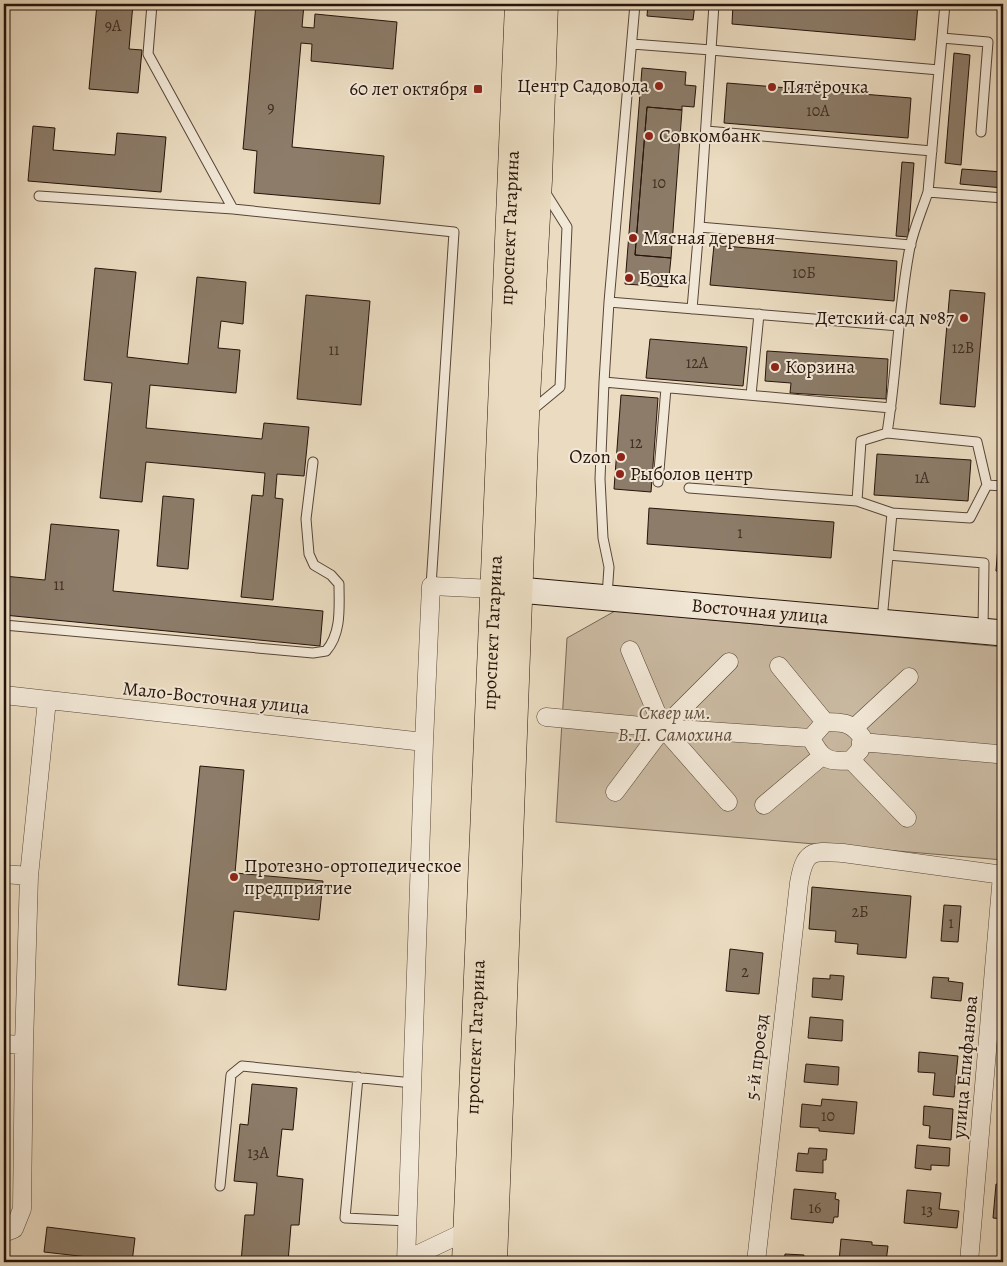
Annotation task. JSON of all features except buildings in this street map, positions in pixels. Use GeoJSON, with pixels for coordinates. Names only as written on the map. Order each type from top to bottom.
{"type":"FeatureCollection","features":[{"type":"Feature","properties":{"kind":"main road","name":"проспект Гагарина"},"geometry":{"type":"LineString","coordinates":[[493,1262],[519,4]]}},
{"type":"Feature","properties":{"kind":"main road","name":"проспект Гагарина"},"geometry":{"type":"LineString","coordinates":[[466,1262],[507,589],[525,416],[538,180],[544,4]]}},
{"type":"Feature","properties":{"kind":"main road","name":"Восточная улица"},"geometry":{"type":"LineString","coordinates":[[507,589],[993,632]]}},
{"type":"Feature","properties":{"kind":"street"},"geometry":{"type":"LineString","coordinates":[[467,1231],[406,1261],[431,586],[507,589]]}},
{"type":"Feature","properties":{"kind":"street"},"geometry":{"type":"LineString","coordinates":[[630,650],[663,728],[728,802]]}},
{"type":"Feature","properties":{"kind":"street"},"geometry":{"type":"LineString","coordinates":[[615,792],[663,728],[729,662]]}},
{"type":"Feature","properties":{"kind":"street"},"geometry":{"type":"LineString","coordinates":[[778,666],[825,722]]}},
{"type":"Feature","properties":{"kind":"street"},"geometry":{"type":"LineString","coordinates":[[811,738],[822,756],[836,762],[851,760],[860,750],[858,735],[909,677]]}},
{"type":"Feature","properties":{"kind":"street","name":"Мало-Восточная улица"},"geometry":{"type":"LineString","coordinates":[[4,695],[424,742]]}},
{"type":"Feature","properties":{"kind":"street"},"geometry":{"type":"LineString","coordinates":[[4,1233],[14,1229],[22,1209],[29,876],[47,700]]}},
{"type":"Feature","properties":{"kind":"street"},"geometry":{"type":"LineString","coordinates":[[546,717],[663,728],[811,738]]}},
{"type":"Feature","properties":{"kind":"street"},"geometry":{"type":"LineString","coordinates":[[811,738],[825,722],[844,722],[858,735],[997,754]]}},
{"type":"Feature","properties":{"kind":"street"},"geometry":{"type":"LineString","coordinates":[[764,805],[822,756]]}},
{"type":"Feature","properties":{"kind":"street"},"geometry":{"type":"LineString","coordinates":[[851,760],[907,818]]}},
{"type":"Feature","properties":{"kind":"street","name":"5-й проезд"},"geometry":{"type":"LineString","coordinates":[[756,1262],[799,883],[801,869],[806,859],[812,853],[843,852],[1003,875]]}},
{"type":"Feature","properties":{"kind":"street"},"geometry":{"type":"LineString","coordinates":[[4,874],[29,876]]}},
{"type":"Feature","properties":{"kind":"street","name":"улица Епифанова"},"geometry":{"type":"LineString","coordinates":[[969,1262],[1003,875]]}},
{"type":"Feature","properties":{"kind":"street"},"geometry":{"type":"LineString","coordinates":[[4,1044],[24,1045]]}},
{"type":"Feature","properties":{"kind":"lane"},"geometry":{"type":"LineString","coordinates":[[152,4],[148,54],[234,209]]}},
{"type":"Feature","properties":{"kind":"lane"},"geometry":{"type":"LineString","coordinates":[[607,598],[610,567],[603,538],[600,479],[604,382],[609,302],[635,4]]}},
{"type":"Feature","properties":{"kind":"lane"},"geometry":{"type":"LineString","coordinates":[[692,309],[714,4]]}},
{"type":"Feature","properties":{"kind":"lane"},"geometry":{"type":"LineString","coordinates":[[887,433],[910,245],[928,192],[946,4]]}},
{"type":"Feature","properties":{"kind":"lane"},"geometry":{"type":"LineString","coordinates":[[942,38],[988,42],[981,132]]}},
{"type":"Feature","properties":{"kind":"lane"},"geometry":{"type":"LineString","coordinates":[[632,44],[940,70]]}},
{"type":"Feature","properties":{"kind":"lane"},"geometry":{"type":"LineString","coordinates":[[706,131],[932,150]]}},
{"type":"Feature","properties":{"kind":"lane"},"geometry":{"type":"LineString","coordinates":[[928,192],[1003,198]]}},
{"type":"Feature","properties":{"kind":"lane"},"geometry":{"type":"LineString","coordinates":[[39,196],[234,209],[454,232],[431,586]]}},
{"type":"Feature","properties":{"kind":"lane"},"geometry":{"type":"LineString","coordinates":[[699,227],[910,245]]}},
{"type":"Feature","properties":{"kind":"lane"},"geometry":{"type":"LineString","coordinates":[[609,302],[899,326]]}},
{"type":"Feature","properties":{"kind":"lane"},"geometry":{"type":"LineString","coordinates":[[751,395],[759,314]]}},
{"type":"Feature","properties":{"kind":"lane"},"geometry":{"type":"LineString","coordinates":[[604,382],[891,408]]}},
{"type":"Feature","properties":{"kind":"lane"},"geometry":{"type":"LineString","coordinates":[[658,482],[666,388]]}},
{"type":"Feature","properties":{"kind":"lane"},"geometry":{"type":"LineString","coordinates":[[689,488],[857,501],[892,513],[970,518],[987,485],[977,442],[887,433],[861,441],[857,501]]}},
{"type":"Feature","properties":{"kind":"lane"},"geometry":{"type":"LineString","coordinates":[[4,625],[313,653],[326,651],[333,643],[339,615],[339,584],[331,575],[314,565],[309,554],[306,519],[313,462]]}},
{"type":"Feature","properties":{"kind":"lane"},"geometry":{"type":"LineString","coordinates":[[987,485],[1003,486]]}},
{"type":"Feature","properties":{"kind":"lane"},"geometry":{"type":"LineString","coordinates":[[882,622],[892,513]]}},
{"type":"Feature","properties":{"kind":"lane"},"geometry":{"type":"LineString","coordinates":[[888,555],[984,563],[993,632]]}},
{"type":"Feature","properties":{"kind":"lane"},"geometry":{"type":"LineString","coordinates":[[220,1186],[231,1075],[242,1066],[413,1083]]}},
{"type":"Feature","properties":{"kind":"lane"},"geometry":{"type":"LineString","coordinates":[[358,1077],[345,1218],[408,1221]]}},
{"type":"Feature","properties":{"kind":"green space","name":"Сквер им. В.П. Самохина"},"geometry":{"type":"Polygon","coordinates":[[[615,611],[1003,647],[1003,860],[556,822],[567,638],[615,611]]]}},
{"type":"Feature","properties":{"kind":"place","name":"Центр Садовода"},"geometry":{"type":"Point","coordinates":[659,86]}},
{"type":"Feature","properties":{"kind":"place","name":"Пятёрочка"},"geometry":{"type":"Point","coordinates":[772,87]}},
{"type":"Feature","properties":{"kind":"place","name":"60 лет октября"},"geometry":{"type":"Point","coordinates":[478,89]}},
{"type":"Feature","properties":{"kind":"place","name":"Совкомбанк"},"geometry":{"type":"Point","coordinates":[649,136]}},
{"type":"Feature","properties":{"kind":"place","name":"Мясная деревня"},"geometry":{"type":"Point","coordinates":[633,238]}},
{"type":"Feature","properties":{"kind":"place","name":"Бочка"},"geometry":{"type":"Point","coordinates":[629,278]}},
{"type":"Feature","properties":{"kind":"place","name":"Детский сад №87"},"geometry":{"type":"Point","coordinates":[964,318]}},
{"type":"Feature","properties":{"kind":"place","name":"Корзина"},"geometry":{"type":"Point","coordinates":[775,367]}},
{"type":"Feature","properties":{"kind":"place","name":"Ozon"},"geometry":{"type":"Point","coordinates":[621,457]}},
{"type":"Feature","properties":{"kind":"place","name":"Рыболов центр"},"geometry":{"type":"Point","coordinates":[620,474]}},
{"type":"Feature","properties":{"kind":"place","name":"Протезно-ортопедическое предприятие"},"geometry":{"type":"Point","coordinates":[234,877]}}]}
